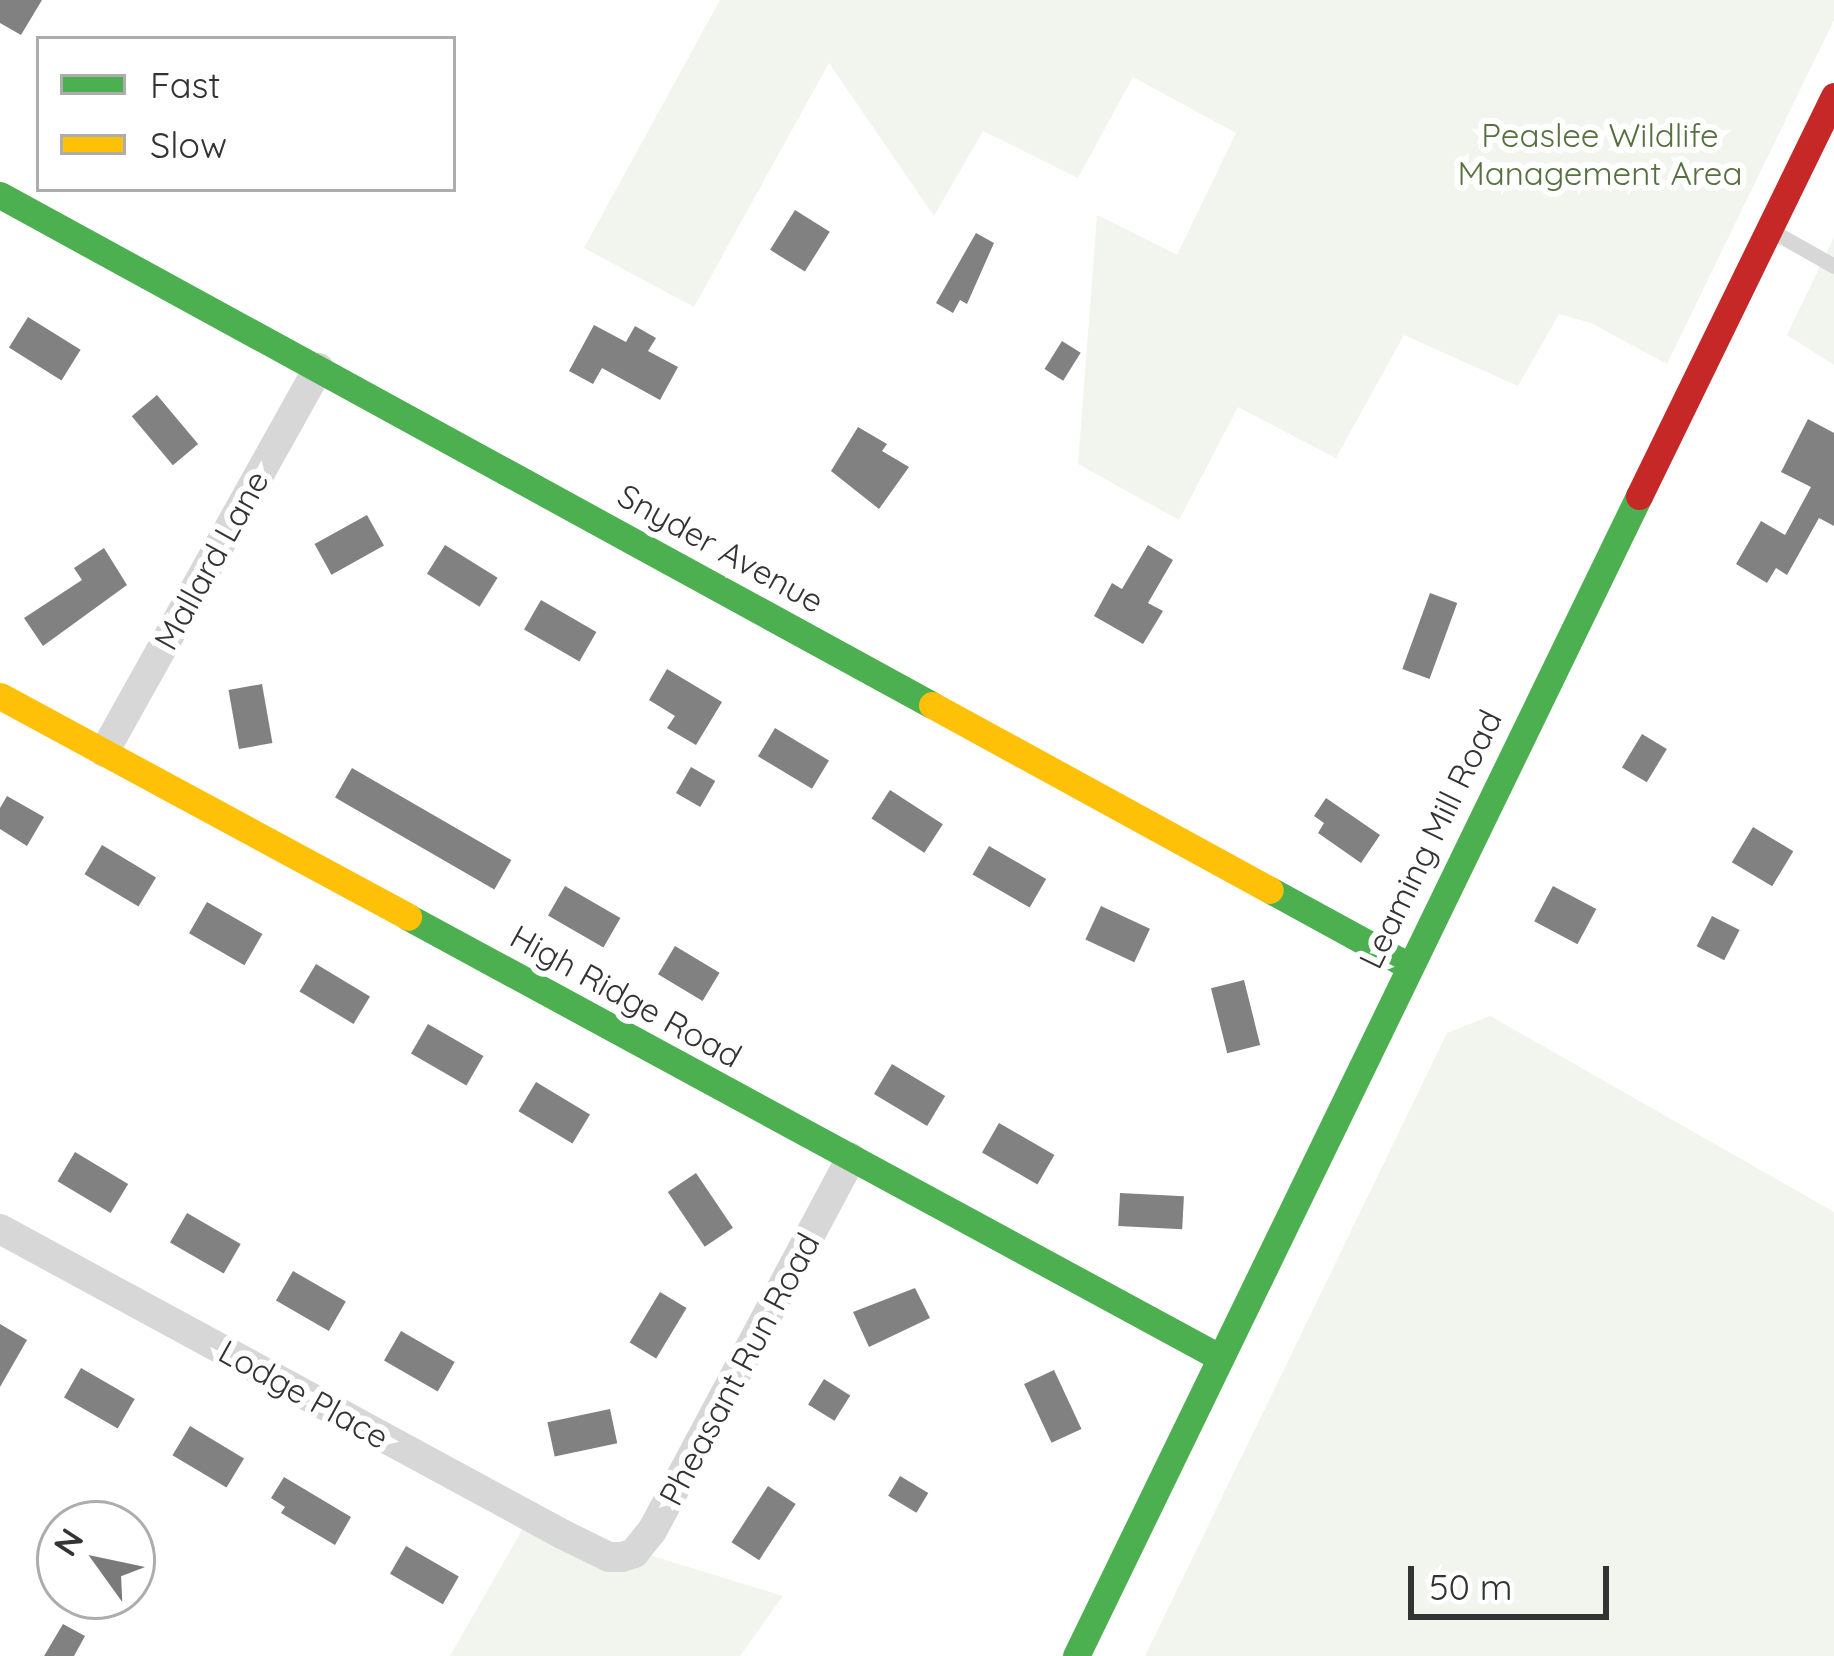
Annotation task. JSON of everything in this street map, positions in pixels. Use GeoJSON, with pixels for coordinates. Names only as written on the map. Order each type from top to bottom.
{"type":"FeatureCollection","features":[{"type":"Feature","properties":{"kind":"street","name":"Leaming Mill Road"},"geometry":{"type":"LineString","coordinates":[[1076,1656],[1408,964],[1834,97]]}},
{"type":"Feature","properties":{"kind":"street","name":"Snyder Avenue"},"geometry":{"type":"LineString","coordinates":[[0,195],[1408,964]]}},
{"type":"Feature","properties":{"kind":"street","name":"Mallard Lane"},"geometry":{"type":"LineString","coordinates":[[104,752],[319,368]]}},
{"type":"Feature","properties":{"kind":"street","name":"High Ridge Road"},"geometry":{"type":"LineString","coordinates":[[0,696],[1220,1357]]}},
{"type":"Feature","properties":{"kind":"street","name":"Pheasant Run Road"},"geometry":{"type":"LineString","coordinates":[[609,1557],[634,1553],[652,1532],[851,1158]]}},
{"type":"Feature","properties":{"kind":"street","name":"Lodge Place"},"geometry":{"type":"LineString","coordinates":[[0,1229],[609,1557]]}},
{"type":"Feature","properties":{"kind":"lane"},"geometry":{"type":"LineString","coordinates":[[1769,230],[1834,266]]}},
{"type":"Feature","properties":{"kind":"green space","name":"Peaslee Wildlife Management Area"},"geometry":{"type":"Polygon","coordinates":[[[720,0],[1834,0],[1834,20],[1667,364],[1591,323],[1559,314],[1518,386],[1404,335],[1336,458],[1238,407],[1179,520],[1078,464],[1097,215],[1177,255],[1236,133],[1133,77],[1078,178],[983,131],[934,216],[829,63],[694,307],[584,248],[720,0]]]}},
{"type":"Feature","properties":{"kind":"green space"},"geometry":{"type":"Polygon","coordinates":[[[1834,237],[1834,365],[1787,335],[1834,237]]]}},
{"type":"Feature","properties":{"kind":"green space"},"geometry":{"type":"Polygon","coordinates":[[[1490,1016],[1834,1212],[1834,1656],[1145,1656],[1447,1033],[1490,1016]]]}},
{"type":"Feature","properties":{"kind":"green space"},"geometry":{"type":"Polygon","coordinates":[[[529,1518],[783,1596],[740,1656],[450,1656],[529,1518]]]}},
{"type":"Feature","properties":{"kind":"building"},"geometry":{"type":"Polygon","coordinates":[[[0,0],[42,0],[21,35],[0,23],[0,0]]]}},
{"type":"Feature","properties":{"kind":"building"},"geometry":{"type":"Polygon","coordinates":[[[795,210],[830,232],[805,272],[770,250],[795,210]]]}},
{"type":"Feature","properties":{"kind":"building"},"geometry":{"type":"Polygon","coordinates":[[[976,233],[994,243],[967,304],[960,300],[953,313],[936,303],[976,233]]]}},
{"type":"Feature","properties":{"kind":"building"},"geometry":{"type":"Polygon","coordinates":[[[28,317],[81,350],[62,380],[9,348],[28,317]]]}},
{"type":"Feature","properties":{"kind":"building"},"geometry":{"type":"Polygon","coordinates":[[[594,325],[626,342],[635,326],[656,338],[648,351],[678,367],[660,400],[602,368],[593,384],[569,371],[594,325]]]}},
{"type":"Feature","properties":{"kind":"building"},"geometry":{"type":"Polygon","coordinates":[[[1062,341],[1081,353],[1063,381],[1045,369],[1062,341]]]}},
{"type":"Feature","properties":{"kind":"building"},"geometry":{"type":"Polygon","coordinates":[[[157,395],[198,444],[173,465],[132,416],[157,395]]]}},
{"type":"Feature","properties":{"kind":"building"},"geometry":{"type":"Polygon","coordinates":[[[1808,419],[1834,433],[1834,526],[1819,518],[1787,575],[1776,568],[1767,583],[1736,564],[1761,521],[1785,535],[1811,487],[1781,472],[1808,419]]]}},
{"type":"Feature","properties":{"kind":"building"},"geometry":{"type":"Polygon","coordinates":[[[858,427],[887,444],[882,451],[909,467],[879,509],[831,471],[858,427]]]}},
{"type":"Feature","properties":{"kind":"building"},"geometry":{"type":"Polygon","coordinates":[[[367,515],[384,546],[331,575],[315,544],[367,515]]]}},
{"type":"Feature","properties":{"kind":"building"},"geometry":{"type":"Polygon","coordinates":[[[445,545],[498,578],[480,607],[427,574],[445,545]]]}},
{"type":"Feature","properties":{"kind":"building"},"geometry":{"type":"Polygon","coordinates":[[[1148,545],[1173,560],[1148,603],[1163,611],[1143,644],[1094,616],[1112,583],[1122,589],[1148,545]]]}},
{"type":"Feature","properties":{"kind":"building"},"geometry":{"type":"Polygon","coordinates":[[[104,548],[127,585],[43,646],[24,618],[82,580],[74,568],[104,548]]]}},
{"type":"Feature","properties":{"kind":"building"},"geometry":{"type":"Polygon","coordinates":[[[1430,593],[1457,603],[1430,679],[1402,669],[1430,593]]]}},
{"type":"Feature","properties":{"kind":"building"},"geometry":{"type":"Polygon","coordinates":[[[541,600],[596,632],[579,661],[524,629],[541,600]]]}},
{"type":"Feature","properties":{"kind":"building"},"geometry":{"type":"Polygon","coordinates":[[[667,669],[722,702],[696,745],[667,728],[675,716],[649,700],[667,669]]]}},
{"type":"Feature","properties":{"kind":"building"},"geometry":{"type":"Polygon","coordinates":[[[262,684],[272,743],[239,749],[229,690],[262,684]]]}},
{"type":"Feature","properties":{"kind":"building"},"geometry":{"type":"Polygon","coordinates":[[[775,728],[829,760],[812,789],[758,756],[775,728]]]}},
{"type":"Feature","properties":{"kind":"building"},"geometry":{"type":"Polygon","coordinates":[[[1642,734],[1667,749],[1647,782],[1622,767],[1642,734]]]}},
{"type":"Feature","properties":{"kind":"building"},"geometry":{"type":"Polygon","coordinates":[[[691,767],[715,781],[700,807],[676,793],[691,767]]]}},
{"type":"Feature","properties":{"kind":"building"},"geometry":{"type":"Polygon","coordinates":[[[352,768],[511,860],[494,889],[335,797],[352,768]]]}},
{"type":"Feature","properties":{"kind":"building"},"geometry":{"type":"Polygon","coordinates":[[[890,790],[943,824],[924,853],[871,819],[890,790]]]}},
{"type":"Feature","properties":{"kind":"building"},"geometry":{"type":"Polygon","coordinates":[[[7,796],[44,817],[27,846],[0,829],[0,808],[7,796]]]}},
{"type":"Feature","properties":{"kind":"building"},"geometry":{"type":"Polygon","coordinates":[[[1326,798],[1380,835],[1361,863],[1318,833],[1324,823],[1314,816],[1326,798]]]}},
{"type":"Feature","properties":{"kind":"building"},"geometry":{"type":"Polygon","coordinates":[[[1753,827],[1793,851],[1772,886],[1732,862],[1753,827]]]}},
{"type":"Feature","properties":{"kind":"building"},"geometry":{"type":"Polygon","coordinates":[[[102,845],[156,877],[138,907],[84,874],[102,845]]]}},
{"type":"Feature","properties":{"kind":"building"},"geometry":{"type":"Polygon","coordinates":[[[989,846],[1046,879],[1030,908],[972,875],[989,846]]]}},
{"type":"Feature","properties":{"kind":"building"},"geometry":{"type":"Polygon","coordinates":[[[565,886],[620,918],[603,947],[548,915],[565,886]]]}},
{"type":"Feature","properties":{"kind":"building"},"geometry":{"type":"Polygon","coordinates":[[[1553,886],[1596,909],[1577,944],[1534,921],[1553,886]]]}},
{"type":"Feature","properties":{"kind":"building"},"geometry":{"type":"Polygon","coordinates":[[[207,902],[262,934],[244,965],[189,933],[207,902]]]}},
{"type":"Feature","properties":{"kind":"building"},"geometry":{"type":"Polygon","coordinates":[[[1101,906],[1150,929],[1134,962],[1085,940],[1101,906]]]}},
{"type":"Feature","properties":{"kind":"building"},"geometry":{"type":"Polygon","coordinates":[[[1712,916],[1740,930],[1724,960],[1697,946],[1712,916]]]}},
{"type":"Feature","properties":{"kind":"building"},"geometry":{"type":"Polygon","coordinates":[[[675,946],[720,973],[703,1001],[658,974],[675,946]]]}},
{"type":"Feature","properties":{"kind":"building"},"geometry":{"type":"Polygon","coordinates":[[[316,964],[370,996],[354,1024],[300,991],[316,964]]]}},
{"type":"Feature","properties":{"kind":"building"},"geometry":{"type":"Polygon","coordinates":[[[1244,980],[1260,1045],[1227,1053],[1211,988],[1244,980]]]}},
{"type":"Feature","properties":{"kind":"building"},"geometry":{"type":"Polygon","coordinates":[[[428,1024],[483,1056],[466,1085],[411,1053],[428,1024]]]}},
{"type":"Feature","properties":{"kind":"building"},"geometry":{"type":"Polygon","coordinates":[[[892,1064],[945,1096],[927,1126],[874,1094],[892,1064]]]}},
{"type":"Feature","properties":{"kind":"building"},"geometry":{"type":"Polygon","coordinates":[[[536,1082],[590,1114],[572,1144],[518,1111],[536,1082]]]}},
{"type":"Feature","properties":{"kind":"building"},"geometry":{"type":"Polygon","coordinates":[[[999,1123],[1054,1155],[1037,1184],[982,1152],[999,1123]]]}},
{"type":"Feature","properties":{"kind":"building"},"geometry":{"type":"Polygon","coordinates":[[[75,1152],[128,1184],[111,1213],[57,1181],[75,1152]]]}},
{"type":"Feature","properties":{"kind":"building"},"geometry":{"type":"Polygon","coordinates":[[[696,1173],[733,1228],[705,1247],[668,1192],[696,1173]]]}},
{"type":"Feature","properties":{"kind":"building"},"geometry":{"type":"Polygon","coordinates":[[[1120,1193],[1184,1196],[1182,1229],[1118,1226],[1120,1193]]]}},
{"type":"Feature","properties":{"kind":"building"},"geometry":{"type":"Polygon","coordinates":[[[187,1213],[241,1244],[224,1273],[170,1242],[187,1213]]]}},
{"type":"Feature","properties":{"kind":"building"},"geometry":{"type":"Polygon","coordinates":[[[293,1271],[346,1302],[329,1331],[276,1300],[293,1271]]]}},
{"type":"Feature","properties":{"kind":"building"},"geometry":{"type":"Polygon","coordinates":[[[915,1288],[930,1318],[869,1347],[853,1312],[915,1288]]]}},
{"type":"Feature","properties":{"kind":"building"},"geometry":{"type":"Polygon","coordinates":[[[660,1292],[687,1308],[656,1359],[630,1343],[660,1292]]]}},
{"type":"Feature","properties":{"kind":"building"},"geometry":{"type":"Polygon","coordinates":[[[0,1324],[27,1340],[0,1387],[0,1324]]]}},
{"type":"Feature","properties":{"kind":"building"},"geometry":{"type":"Polygon","coordinates":[[[401,1331],[455,1362],[438,1391],[384,1360],[401,1331]]]}},
{"type":"Feature","properties":{"kind":"building"},"geometry":{"type":"Polygon","coordinates":[[[81,1368],[135,1399],[118,1428],[64,1397],[81,1368]]]}},
{"type":"Feature","properties":{"kind":"building"},"geometry":{"type":"Polygon","coordinates":[[[1054,1370],[1081,1429],[1052,1443],[1024,1384],[1054,1370]]]}},
{"type":"Feature","properties":{"kind":"building"},"geometry":{"type":"Polygon","coordinates":[[[824,1379],[850,1395],[834,1421],[808,1404],[824,1379]]]}},
{"type":"Feature","properties":{"kind":"building"},"geometry":{"type":"Polygon","coordinates":[[[610,1409],[617,1443],[555,1457],[547,1422],[610,1409]]]}},
{"type":"Feature","properties":{"kind":"building"},"geometry":{"type":"Polygon","coordinates":[[[190,1426],[244,1458],[226,1488],[172,1455],[190,1426]]]}},
{"type":"Feature","properties":{"kind":"building"},"geometry":{"type":"Polygon","coordinates":[[[900,1476],[928,1493],[916,1513],[888,1496],[900,1476]]]}},
{"type":"Feature","properties":{"kind":"building"},"geometry":{"type":"Polygon","coordinates":[[[284,1477],[351,1517],[335,1545],[281,1513],[285,1507],[271,1498],[284,1477]]]}},
{"type":"Feature","properties":{"kind":"building"},"geometry":{"type":"Polygon","coordinates":[[[768,1486],[796,1504],[759,1560],[732,1542],[768,1486]]]}},
{"type":"Feature","properties":{"kind":"building"},"geometry":{"type":"Polygon","coordinates":[[[406,1546],[459,1576],[443,1604],[390,1574],[406,1546]]]}},
{"type":"Feature","properties":{"kind":"building"},"geometry":{"type":"Polygon","coordinates":[[[63,1624],[85,1636],[74,1656],[44,1656],[63,1624]]]}},
{"type":"Feature","properties":{"kind":"traffic: fast"},"geometry":{"type":"LineString","coordinates":[[0,195],[932,705]]}},
{"type":"Feature","properties":{"kind":"traffic: fast"},"geometry":{"type":"LineString","coordinates":[[1076,1656],[1639,496]]}},
{"type":"Feature","properties":{"kind":"traffic: fast"},"geometry":{"type":"LineString","coordinates":[[1270,890],[1407,965]]}},
{"type":"Feature","properties":{"kind":"traffic: fast"},"geometry":{"type":"LineString","coordinates":[[408,917],[1219,1357]]}},
{"type":"Feature","properties":{"kind":"traffic: slow"},"geometry":{"type":"LineString","coordinates":[[0,696],[408,917]]}},
{"type":"Feature","properties":{"kind":"traffic: slow"},"geometry":{"type":"LineString","coordinates":[[932,705],[1270,890]]}},
{"type":"Feature","properties":{"kind":"traffic: jam"},"geometry":{"type":"LineString","coordinates":[[1639,496],[1834,96]]}}]}
